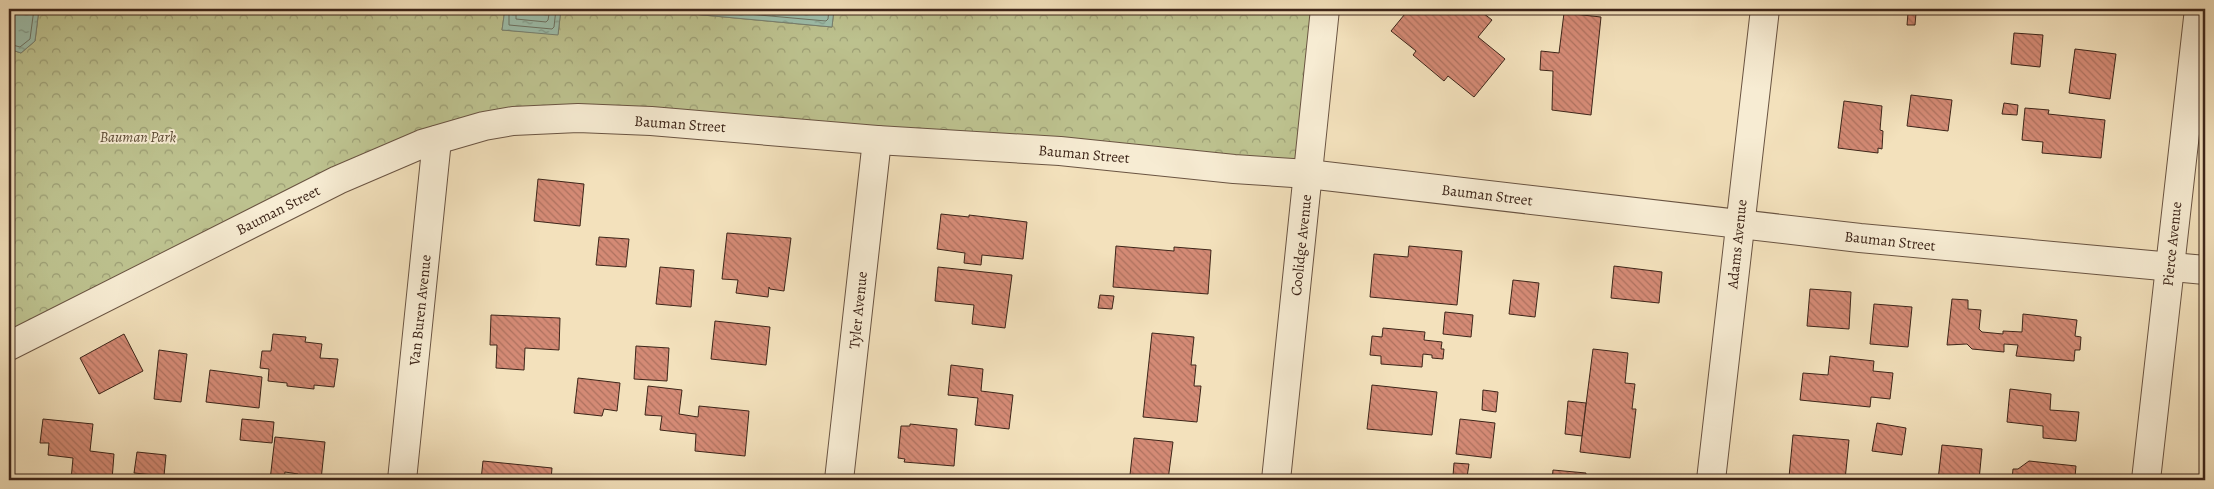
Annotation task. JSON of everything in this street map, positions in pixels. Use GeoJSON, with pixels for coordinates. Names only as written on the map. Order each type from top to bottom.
{"type":"FeatureCollection","features":[{"type":"Feature","properties":{"kind":"street","name":"Coolidge Avenue"},"geometry":{"type":"LineString","coordinates":[[1276,480],[1325,9]]}},
{"type":"Feature","properties":{"kind":"street","name":"Adams Avenue"},"geometry":{"type":"LineString","coordinates":[[1711,480],[1765,9]]}},
{"type":"Feature","properties":{"kind":"street","name":"Pierce Avenue"},"geometry":{"type":"LineString","coordinates":[[2146,480],[2199,9]]}},
{"type":"Feature","properties":{"kind":"street","name":"Bauman Street"},"geometry":{"type":"LineString","coordinates":[[9,346],[338,180],[422,144],[484,126],[513,121],[578,118],[651,121],[877,140],[1060,151],[1234,169],[1308,174],[1860,238],[2205,270]]}},
{"type":"Feature","properties":{"kind":"street","name":"Van Buren Avenue"},"geometry":{"type":"LineString","coordinates":[[402,480],[437,140]]}},
{"type":"Feature","properties":{"kind":"street","name":"Tyler Avenue"},"geometry":{"type":"LineString","coordinates":[[839,480],[877,140]]}},
{"type":"Feature","properties":{"kind":"green space","name":"Bauman Park"},"geometry":{"type":"Polygon","coordinates":[[[39,9],[505,9],[502,30],[558,34],[561,9],[638,9],[832,27],[834,9],[1325,9],[1308,174],[1060,151],[484,126],[9,346],[9,49],[21,53],[35,41],[39,9]]]}},
{"type":"Feature","properties":{"kind":"water"},"geometry":{"type":"Polygon","coordinates":[[[9,9],[39,9],[35,41],[21,53],[9,49],[9,9]]]}},
{"type":"Feature","properties":{"kind":"water"},"geometry":{"type":"Polygon","coordinates":[[[505,9],[561,9],[558,35],[502,30],[505,9]]]}},
{"type":"Feature","properties":{"kind":"water"},"geometry":{"type":"Polygon","coordinates":[[[638,9],[834,9],[832,27],[638,9]]]}},
{"type":"Feature","properties":{"kind":"building"},"geometry":{"type":"Polygon","coordinates":[[[1409,9],[1444,9],[1451,15],[1456,9],[1478,9],[1492,20],[1478,37],[1505,59],[1474,97],[1448,76],[1444,81],[1413,55],[1416,51],[1391,31],[1409,9]]]}},
{"type":"Feature","properties":{"kind":"building"},"geometry":{"type":"Polygon","coordinates":[[[1894,9],[1919,9],[1918,13],[1916,13],[1915,25],[1907,25],[1908,13],[1894,12],[1894,9]]]}},
{"type":"Feature","properties":{"kind":"building"},"geometry":{"type":"Polygon","coordinates":[[[1564,13],[1601,17],[1591,115],[1552,110],[1553,71],[1540,70],[1541,51],[1559,53],[1564,13]]]}},
{"type":"Feature","properties":{"kind":"building"},"geometry":{"type":"Polygon","coordinates":[[[2014,33],[2043,35],[2040,67],[2011,64],[2014,33]]]}},
{"type":"Feature","properties":{"kind":"building"},"geometry":{"type":"Polygon","coordinates":[[[2075,49],[2116,54],[2110,99],[2069,93],[2075,49]]]}},
{"type":"Feature","properties":{"kind":"building"},"geometry":{"type":"Polygon","coordinates":[[[1911,95],[1952,100],[1948,131],[1907,126],[1911,95]]]}},
{"type":"Feature","properties":{"kind":"building"},"geometry":{"type":"Polygon","coordinates":[[[1844,101],[1882,106],[1880,130],[1883,131],[1882,149],[1878,148],[1878,153],[1838,148],[1844,101]]]}},
{"type":"Feature","properties":{"kind":"building"},"geometry":{"type":"Polygon","coordinates":[[[2004,103],[2018,105],[2017,115],[2002,114],[2004,103]]]}},
{"type":"Feature","properties":{"kind":"building"},"geometry":{"type":"Polygon","coordinates":[[[2025,108],[2049,110],[2048,114],[2105,120],[2101,158],[2042,153],[2043,142],[2022,140],[2025,108]]]}},
{"type":"Feature","properties":{"kind":"building"},"geometry":{"type":"Polygon","coordinates":[[[538,179],[584,184],[580,226],[534,221],[538,179]]]}},
{"type":"Feature","properties":{"kind":"building"},"geometry":{"type":"Polygon","coordinates":[[[941,214],[969,217],[969,215],[1027,222],[1023,259],[982,255],[981,265],[964,263],[965,253],[937,249],[941,214]]]}},
{"type":"Feature","properties":{"kind":"building"},"geometry":{"type":"Polygon","coordinates":[[[727,233],[791,238],[784,291],[770,289],[769,287],[768,297],[736,293],[738,280],[722,279],[727,233]]]}},
{"type":"Feature","properties":{"kind":"building"},"geometry":{"type":"Polygon","coordinates":[[[599,237],[629,239],[626,267],[596,265],[599,237]]]}},
{"type":"Feature","properties":{"kind":"building"},"geometry":{"type":"Polygon","coordinates":[[[1116,246],[1174,251],[1174,247],[1211,250],[1208,294],[1113,287],[1116,246]]]}},
{"type":"Feature","properties":{"kind":"building"},"geometry":{"type":"Polygon","coordinates":[[[1409,246],[1462,251],[1457,305],[1370,297],[1374,254],[1408,257],[1409,246]]]}},
{"type":"Feature","properties":{"kind":"building"},"geometry":{"type":"Polygon","coordinates":[[[1614,266],[1662,272],[1659,303],[1611,298],[1614,266]]]}},
{"type":"Feature","properties":{"kind":"building"},"geometry":{"type":"Polygon","coordinates":[[[660,267],[694,270],[691,307],[656,304],[660,267]]]}},
{"type":"Feature","properties":{"kind":"building"},"geometry":{"type":"Polygon","coordinates":[[[938,267],[1012,275],[1005,328],[972,324],[974,305],[935,301],[938,267]]]}},
{"type":"Feature","properties":{"kind":"building"},"geometry":{"type":"Polygon","coordinates":[[[1513,280],[1539,283],[1535,317],[1509,314],[1513,280]]]}},
{"type":"Feature","properties":{"kind":"building"},"geometry":{"type":"Polygon","coordinates":[[[1810,289],[1851,292],[1849,329],[1807,326],[1810,289]]]}},
{"type":"Feature","properties":{"kind":"building"},"geometry":{"type":"Polygon","coordinates":[[[1100,295],[1114,296],[1112,309],[1098,308],[1100,295]]]}},
{"type":"Feature","properties":{"kind":"building"},"geometry":{"type":"Polygon","coordinates":[[[1952,299],[1968,300],[1968,309],[1981,310],[1979,329],[1982,332],[2003,334],[2003,331],[2022,332],[2023,314],[2077,320],[2075,336],[2081,337],[2080,350],[2075,350],[2074,361],[2016,356],[2018,345],[2004,344],[2004,352],[1972,349],[1967,344],[1947,345],[1952,299]]]}},
{"type":"Feature","properties":{"kind":"building"},"geometry":{"type":"Polygon","coordinates":[[[1874,304],[1912,307],[1908,347],[1870,344],[1874,304]]]}},
{"type":"Feature","properties":{"kind":"building"},"geometry":{"type":"Polygon","coordinates":[[[1445,312],[1473,315],[1471,337],[1443,334],[1445,312]]]}},
{"type":"Feature","properties":{"kind":"building"},"geometry":{"type":"Polygon","coordinates":[[[491,315],[560,318],[559,350],[525,348],[524,370],[496,368],[497,345],[490,345],[491,315]]]}},
{"type":"Feature","properties":{"kind":"building"},"geometry":{"type":"Polygon","coordinates":[[[715,321],[770,327],[766,365],[711,359],[715,321]]]}},
{"type":"Feature","properties":{"kind":"building"},"geometry":{"type":"Polygon","coordinates":[[[1383,328],[1425,332],[1424,340],[1442,342],[1441,349],[1444,349],[1443,359],[1432,358],[1432,355],[1423,354],[1422,367],[1381,364],[1381,356],[1370,355],[1372,336],[1382,337],[1383,328]]]}},
{"type":"Feature","properties":{"kind":"building"},"geometry":{"type":"Polygon","coordinates":[[[1152,333],[1194,337],[1191,365],[1196,365],[1194,386],[1201,386],[1197,422],[1143,417],[1152,333]]]}},
{"type":"Feature","properties":{"kind":"building"},"geometry":{"type":"Polygon","coordinates":[[[124,334],[143,371],[99,394],[80,358],[124,334]]]}},
{"type":"Feature","properties":{"kind":"building"},"geometry":{"type":"Polygon","coordinates":[[[273,334],[306,337],[305,342],[322,344],[320,358],[338,359],[334,387],[314,385],[314,389],[287,386],[287,383],[268,381],[269,369],[260,368],[262,351],[271,351],[273,334]]]}},
{"type":"Feature","properties":{"kind":"building"},"geometry":{"type":"Polygon","coordinates":[[[636,346],[669,348],[667,381],[634,379],[636,346]]]}},
{"type":"Feature","properties":{"kind":"building"},"geometry":{"type":"Polygon","coordinates":[[[1593,349],[1628,353],[1625,383],[1635,384],[1632,409],[1636,409],[1630,458],[1580,452],[1593,349]]]}},
{"type":"Feature","properties":{"kind":"building"},"geometry":{"type":"Polygon","coordinates":[[[159,350],[187,354],[181,402],[154,399],[159,350]]]}},
{"type":"Feature","properties":{"kind":"building"},"geometry":{"type":"Polygon","coordinates":[[[1830,356],[1874,361],[1873,371],[1893,373],[1890,399],[1871,397],[1870,407],[1800,400],[1803,373],[1828,375],[1830,356]]]}},
{"type":"Feature","properties":{"kind":"building"},"geometry":{"type":"Polygon","coordinates":[[[951,365],[983,369],[981,391],[1013,395],[1009,429],[975,425],[978,398],[948,395],[951,365]]]}},
{"type":"Feature","properties":{"kind":"building"},"geometry":{"type":"Polygon","coordinates":[[[210,370],[262,377],[259,408],[206,402],[210,370]]]}},
{"type":"Feature","properties":{"kind":"building"},"geometry":{"type":"Polygon","coordinates":[[[578,378],[620,383],[617,411],[604,409],[602,416],[574,413],[578,378]]]}},
{"type":"Feature","properties":{"kind":"building"},"geometry":{"type":"Polygon","coordinates":[[[1372,385],[1437,392],[1432,435],[1367,429],[1372,385]]]}},
{"type":"Feature","properties":{"kind":"building"},"geometry":{"type":"Polygon","coordinates":[[[648,386],[682,390],[679,414],[698,417],[699,406],[749,411],[745,456],[695,451],[696,434],[660,430],[662,416],[645,415],[648,386]]]}},
{"type":"Feature","properties":{"kind":"building"},"geometry":{"type":"Polygon","coordinates":[[[2010,389],[2051,394],[2050,410],[2079,412],[2076,441],[2043,438],[2043,426],[2007,422],[2010,389]]]}},
{"type":"Feature","properties":{"kind":"building"},"geometry":{"type":"Polygon","coordinates":[[[1483,390],[1498,392],[1496,412],[1482,410],[1483,390]]]}},
{"type":"Feature","properties":{"kind":"building"},"geometry":{"type":"Polygon","coordinates":[[[1568,401],[1586,403],[1582,436],[1565,434],[1568,401]]]}},
{"type":"Feature","properties":{"kind":"building"},"geometry":{"type":"Polygon","coordinates":[[[43,419],[93,424],[90,451],[114,454],[112,480],[71,480],[73,458],[48,455],[49,443],[40,443],[43,419]]]}},
{"type":"Feature","properties":{"kind":"building"},"geometry":{"type":"Polygon","coordinates":[[[242,419],[274,422],[272,443],[240,440],[242,419]]]}},
{"type":"Feature","properties":{"kind":"building"},"geometry":{"type":"Polygon","coordinates":[[[1460,419],[1495,423],[1491,458],[1456,454],[1460,419]]]}},
{"type":"Feature","properties":{"kind":"building"},"geometry":{"type":"Polygon","coordinates":[[[1877,423],[1906,428],[1902,455],[1872,451],[1877,423]]]}},
{"type":"Feature","properties":{"kind":"building"},"geometry":{"type":"Polygon","coordinates":[[[910,424],[957,429],[954,466],[904,462],[905,459],[898,458],[901,426],[910,426],[910,424]]]}},
{"type":"Feature","properties":{"kind":"building"},"geometry":{"type":"Polygon","coordinates":[[[1793,435],[1849,440],[1845,480],[1789,477],[1793,435]]]}},
{"type":"Feature","properties":{"kind":"building"},"geometry":{"type":"Polygon","coordinates":[[[275,437],[325,442],[321,480],[298,480],[298,474],[285,472],[284,480],[270,480],[275,437]]]}},
{"type":"Feature","properties":{"kind":"building"},"geometry":{"type":"Polygon","coordinates":[[[1134,438],[1173,442],[1168,480],[1133,480],[1134,476],[1130,475],[1134,438]]]}},
{"type":"Feature","properties":{"kind":"building"},"geometry":{"type":"Polygon","coordinates":[[[1942,445],[1982,449],[1979,480],[1938,480],[1942,445]]]}},
{"type":"Feature","properties":{"kind":"building"},"geometry":{"type":"Polygon","coordinates":[[[137,452],[166,455],[164,476],[134,473],[137,452]]]}},
{"type":"Feature","properties":{"kind":"building"},"geometry":{"type":"Polygon","coordinates":[[[483,461],[552,468],[551,480],[481,480],[483,461]]]}},
{"type":"Feature","properties":{"kind":"building"},"geometry":{"type":"Polygon","coordinates":[[[2029,461],[2076,466],[2075,477],[2069,476],[2069,480],[2012,480],[2013,469],[2018,469],[2029,461]]]}},
{"type":"Feature","properties":{"kind":"building"},"geometry":{"type":"Polygon","coordinates":[[[1454,463],[1469,464],[1467,477],[1453,476],[1454,463]]]}},
{"type":"Feature","properties":{"kind":"building"},"geometry":{"type":"Polygon","coordinates":[[[1553,470],[1586,473],[1585,480],[1552,480],[1553,470]]]}}]}
